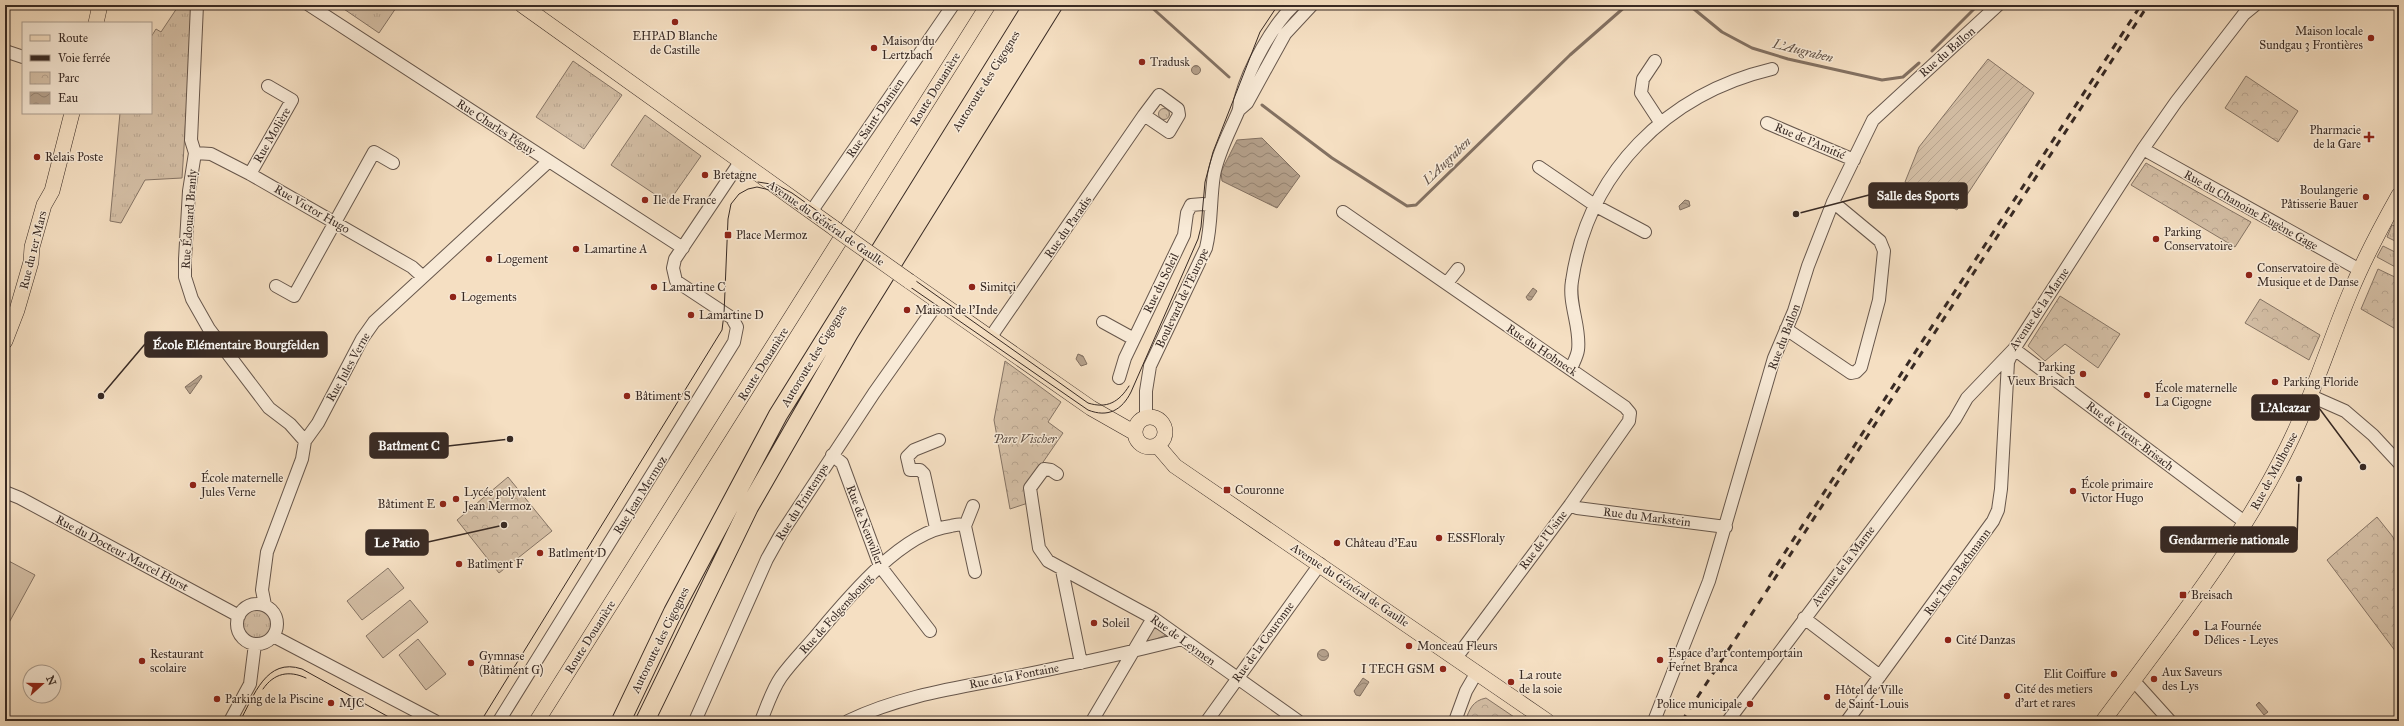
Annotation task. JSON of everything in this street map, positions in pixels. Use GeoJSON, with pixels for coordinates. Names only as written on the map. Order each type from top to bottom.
{"type":"FeatureCollection","features":[{"type":"Feature","properties":{"kind":"highway","name":"Autoroute des Cigognes"},"geometry":{"type":"LineString","coordinates":[[621,721],[673,612],[778,416],[1033,5]]}},
{"type":"Feature","properties":{"kind":"highway","name":"Autoroute des Cigognes"},"geometry":{"type":"LineString","coordinates":[[645,721],[749,507],[849,333],[1053,5]]}},
{"type":"Feature","properties":{"kind":"highway"},"geometry":{"type":"LineString","coordinates":[[608,721],[640,658],[673,612]]}},
{"type":"Feature","properties":{"kind":"main road"},"geometry":{"type":"LineString","coordinates":[[96,22],[100,5]]}},
{"type":"Feature","properties":{"kind":"main road","name":"Avenue du Général de Gaulle"},"geometry":{"type":"LineString","coordinates":[[522,5],[740,162],[990,338],[1091,408],[1135,433]]}},
{"type":"Feature","properties":{"kind":"main road","name":"Route Douanière"},"geometry":{"type":"LineString","coordinates":[[537,721],[988,5]]}},
{"type":"Feature","properties":{"kind":"main road","name":"Rue du 1er Mars"},"geometry":{"type":"LineString","coordinates":[[5,341],[17,310],[31,262],[32,247],[44,205],[52,191],[72,114]]}},
{"type":"Feature","properties":{"kind":"main road","name":"Rue de Mulhouse"},"geometry":{"type":"LineString","coordinates":[[2103,721],[2182,617],[2246,523],[2288,446],[2311,396],[2360,270],[2399,194]]}},
{"type":"Feature","properties":{"kind":"main road"},"geometry":{"type":"LineString","coordinates":[[1146,417],[1155,417],[1164,426],[1163,438],[1157,445],[1143,445],[1136,438],[1136,424],[1146,417]]}},
{"type":"Feature","properties":{"kind":"main road","name":"Avenue du Général de Gaulle"},"geometry":{"type":"LineString","coordinates":[[1157,445],[1174,466],[1320,564],[1547,721]]}},
{"type":"Feature","properties":{"kind":"street","name":"Rue Édouard Branly"},"geometry":{"type":"LineString","coordinates":[[197,5],[191,140],[195,153],[189,184],[185,277],[192,298],[209,329],[269,408],[290,424],[305,441]]}},
{"type":"Feature","properties":{"kind":"street","name":"Rue Charles Péguy"},"geometry":{"type":"LineString","coordinates":[[309,5],[683,248]]}},
{"type":"Feature","properties":{"kind":"street","name":"Rue Saint-Damien"},"geometry":{"type":"LineString","coordinates":[[811,212],[952,5]]}},
{"type":"Feature","properties":{"kind":"street","name":"Boulevard de l'Europe"},"geometry":{"type":"LineString","coordinates":[[1146,417],[1146,391],[1150,366],[1206,248],[1210,232],[1211,206],[1219,156],[1239,110],[1241,97],[1264,46],[1278,24],[1294,5]]}},
{"type":"Feature","properties":{"kind":"street","name":"Boulevard de l'Europe"},"geometry":{"type":"LineString","coordinates":[[1239,110],[1248,103],[1285,34],[1312,5]]}},
{"type":"Feature","properties":{"kind":"street","name":"Rue du Ballon"},"geometry":{"type":"LineString","coordinates":[[1654,721],[1699,608],[1726,527],[1772,365],[1833,202],[1873,120],[1998,5]]}},
{"type":"Feature","properties":{"kind":"street","name":"Avenue de la Marne"},"geometry":{"type":"LineString","coordinates":[[1728,721],[1955,419],[1967,398],[2014,349],[2143,149],[2222,41],[2244,14],[2255,5]]}},
{"type":"Feature","properties":{"kind":"street"},"geometry":{"type":"LineString","coordinates":[[5,51],[22,57]]}},
{"type":"Feature","properties":{"kind":"street"},"geometry":{"type":"LineString","coordinates":[[1655,61],[1644,79],[1641,93],[1660,122]]}},
{"type":"Feature","properties":{"kind":"street"},"geometry":{"type":"LineString","coordinates":[[1571,369],[1578,351],[1571,302],[1572,281],[1579,250],[1596,206],[1620,166],[1636,146],[1660,122],[1685,104],[1711,90],[1744,77],[1772,69]]}},
{"type":"Feature","properties":{"kind":"street","name":"Rue Molière"},"geometry":{"type":"LineString","coordinates":[[250,174],[292,100],[268,86]]}},
{"type":"Feature","properties":{"kind":"street","name":"Rue du Paradis"},"geometry":{"type":"LineString","coordinates":[[990,338],[1144,116]]}},
{"type":"Feature","properties":{"kind":"street","name":"Rue de l'Amitié"},"geometry":{"type":"LineString","coordinates":[[1767,123],[1854,160]]}},
{"type":"Feature","properties":{"kind":"street","name":"Rue du Chanoine Eugène Gage"},"geometry":{"type":"LineString","coordinates":[[2143,149],[2360,270]]}},
{"type":"Feature","properties":{"kind":"street"},"geometry":{"type":"LineString","coordinates":[[276,286],[294,296],[374,152],[393,163]]}},
{"type":"Feature","properties":{"kind":"street","name":"Rue Victor Hugo"},"geometry":{"type":"LineString","coordinates":[[195,153],[211,154],[250,174],[412,267],[423,277]]}},
{"type":"Feature","properties":{"kind":"street","name":"Rue Jules Verne"},"geometry":{"type":"LineString","coordinates":[[259,605],[267,552],[302,459],[305,441],[318,423],[362,339],[374,322],[549,161]]}},
{"type":"Feature","properties":{"kind":"street"},"geometry":{"type":"LineString","coordinates":[[683,248],[740,162]]}},
{"type":"Feature","properties":{"kind":"street"},"geometry":{"type":"LineString","coordinates":[[1539,167],[1596,206],[1645,232]]}},
{"type":"Feature","properties":{"kind":"street"},"geometry":{"type":"LineString","coordinates":[[1786,329],[1851,372],[1856,372],[1860,367],[1879,300],[1884,251],[1880,241],[1833,202]]}},
{"type":"Feature","properties":{"kind":"street","name":"Rue du Soleil"},"geometry":{"type":"LineString","coordinates":[[1119,378],[1134,339],[1184,235],[1187,214],[1191,206],[1203,204],[1211,206]]}},
{"type":"Feature","properties":{"kind":"street","name":"Rue du Hohneck"},"geometry":{"type":"LineString","coordinates":[[1343,212],[1447,283],[1548,356],[1571,369],[1628,410],[1630,414],[1629,421]]}},
{"type":"Feature","properties":{"kind":"street","name":"Rue Jean Mermoz"},"geometry":{"type":"LineString","coordinates":[[499,721],[724,361],[734,342],[737,327],[727,315],[676,282],[673,268],[675,260],[683,248]]}},
{"type":"Feature","properties":{"kind":"street"},"geometry":{"type":"LineString","coordinates":[[1447,283],[1458,269]]}},
{"type":"Feature","properties":{"kind":"street","name":"Rue du Printemps"},"geometry":{"type":"LineString","coordinates":[[695,721],[768,559],[832,455],[939,301]]}},
{"type":"Feature","properties":{"kind":"street"},"geometry":{"type":"LineString","coordinates":[[1103,322],[1134,339]]}},
{"type":"Feature","properties":{"kind":"street","name":"Rue Theo Bachmann"},"geometry":{"type":"LineString","coordinates":[[1847,721],[1987,532],[1998,510],[2008,362],[2014,349]]}},
{"type":"Feature","properties":{"kind":"street","name":"Rue de Vieux-Brisach"},"geometry":{"type":"LineString","coordinates":[[2014,349],[2246,523]]}},
{"type":"Feature","properties":{"kind":"street"},"geometry":{"type":"LineString","coordinates":[[1991,373],[2008,376]]}},
{"type":"Feature","properties":{"kind":"street"},"geometry":{"type":"LineString","coordinates":[[2311,396],[2345,411],[2373,435],[2399,462]]}},
{"type":"Feature","properties":{"kind":"street","name":"Rue de l'Usine"},"geometry":{"type":"LineString","coordinates":[[1456,658],[1570,505],[1629,421]]}},
{"type":"Feature","properties":{"kind":"street"},"geometry":{"type":"LineString","coordinates":[[936,528],[924,474],[920,470],[910,470],[907,457],[910,451],[939,440]]}},
{"type":"Feature","properties":{"kind":"street","name":"Rue de Neuwiller"},"geometry":{"type":"LineString","coordinates":[[832,455],[842,463],[880,566],[930,632]]}},
{"type":"Feature","properties":{"kind":"street","name":"Rue de Leymen"},"geometry":{"type":"LineString","coordinates":[[1057,474],[1051,470],[1044,469],[1030,488],[1042,556],[1062,570],[1153,618],[1236,679],[1298,721]]}},
{"type":"Feature","properties":{"kind":"street","name":"Rue du Docteur Marcel Hurst"},"geometry":{"type":"LineString","coordinates":[[5,492],[20,498],[239,616]]}},
{"type":"Feature","properties":{"kind":"street","name":"Rue du Markstein"},"geometry":{"type":"LineString","coordinates":[[1570,505],[1577,508],[1726,527]]}},
{"type":"Feature","properties":{"kind":"street"},"geometry":{"type":"LineString","coordinates":[[973,506],[966,526],[975,572]]}},
{"type":"Feature","properties":{"kind":"street","name":"Rue de Folgensbourg"},"geometry":{"type":"LineString","coordinates":[[761,721],[769,699],[781,677],[858,586],[880,566],[922,535],[936,528],[961,524],[966,526]]}},
{"type":"Feature","properties":{"kind":"street","name":"Rue de la Couronne"},"geometry":{"type":"LineString","coordinates":[[1207,721],[1320,564]]}},
{"type":"Feature","properties":{"kind":"street"},"geometry":{"type":"LineString","coordinates":[[1062,570],[1081,663]]}},
{"type":"Feature","properties":{"kind":"street"},"geometry":{"type":"LineString","coordinates":[[259,605],[273,612],[277,620],[277,628],[274,636],[265,642],[255,644],[246,640],[240,633],[237,625],[239,616],[244,609],[259,605]]}},
{"type":"Feature","properties":{"kind":"street"},"geometry":{"type":"LineString","coordinates":[[1092,721],[1131,652],[1153,618]]}},
{"type":"Feature","properties":{"kind":"street"},"geometry":{"type":"LineString","coordinates":[[1804,618],[1880,676]]}},
{"type":"Feature","properties":{"kind":"street"},"geometry":{"type":"LineString","coordinates":[[274,636],[435,721]]}},
{"type":"Feature","properties":{"kind":"street","name":"Rue de la Fontaine"},"geometry":{"type":"LineString","coordinates":[[848,721],[880,706],[914,696],[1081,663],[1182,639]]}},
{"type":"Feature","properties":{"kind":"street"},"geometry":{"type":"LineString","coordinates":[[230,721],[250,684],[255,644]]}},
{"type":"Feature","properties":{"kind":"street"},"geometry":{"type":"LineString","coordinates":[[1455,721],[1466,691],[1477,672]]}},
{"type":"Feature","properties":{"kind":"street"},"geometry":{"type":"LineString","coordinates":[[2133,680],[2170,721]]}},
{"type":"Feature","properties":{"kind":"green space"},"geometry":{"type":"Polygon","coordinates":[[[179,5],[184,5],[188,9],[193,8],[182,178],[145,180],[121,223],[110,221],[120,114],[152,114],[152,35],[156,29],[161,32],[179,5]]]}},
{"type":"Feature","properties":{"kind":"green space"},"geometry":{"type":"Polygon","coordinates":[[[338,5],[398,5],[379,33],[338,5]]]}},
{"type":"Feature","properties":{"kind":"green space"},"geometry":{"type":"Polygon","coordinates":[[[1988,59],[2034,93],[1957,210],[1905,182],[1919,147],[1988,59]]]}},
{"type":"Feature","properties":{"kind":"green space"},"geometry":{"type":"Polygon","coordinates":[[[573,61],[622,95],[584,149],[536,117],[573,61]]]}},
{"type":"Feature","properties":{"kind":"green space"},"geometry":{"type":"Polygon","coordinates":[[[2246,76],[2298,111],[2278,142],[2225,108],[2246,76]]]}},
{"type":"Feature","properties":{"kind":"green space"},"geometry":{"type":"Polygon","coordinates":[[[1162,109],[1166,109],[1168,110],[1168,118],[1162,119],[1159,116],[1159,112],[1162,109]]]}},
{"type":"Feature","properties":{"kind":"green space"},"geometry":{"type":"Polygon","coordinates":[[[645,115],[701,156],[668,203],[611,165],[645,115]]]}},
{"type":"Feature","properties":{"kind":"green space"},"geometry":{"type":"Polygon","coordinates":[[[2146,163],[2251,222],[2235,247],[2131,185],[2146,163]]]}},
{"type":"Feature","properties":{"kind":"green space"},"geometry":{"type":"Polygon","coordinates":[[[2392,225],[2399,228],[2399,243],[2387,237],[2392,225]]]}},
{"type":"Feature","properties":{"kind":"green space"},"geometry":{"type":"Polygon","coordinates":[[[2383,246],[2399,254],[2399,269],[2377,257],[2383,246]]]}},
{"type":"Feature","properties":{"kind":"green space"},"geometry":{"type":"Polygon","coordinates":[[[2378,269],[2399,279],[2399,331],[2361,309],[2378,269]]]}},
{"type":"Feature","properties":{"kind":"green space"},"geometry":{"type":"Polygon","coordinates":[[[2060,296],[2120,334],[2098,368],[2065,344],[2045,361],[2028,346],[2060,296]]]}},
{"type":"Feature","properties":{"kind":"green space"},"geometry":{"type":"Polygon","coordinates":[[[2260,299],[2320,335],[2309,360],[2245,323],[2260,299]]]}},
{"type":"Feature","properties":{"kind":"green space","name":"Parc Vischer"},"geometry":{"type":"Polygon","coordinates":[[[1005,361],[1061,402],[1048,422],[1063,433],[1026,487],[1028,503],[1010,509],[994,420],[1005,361]]]}},
{"type":"Feature","properties":{"kind":"green space"},"geometry":{"type":"Polygon","coordinates":[[[508,477],[552,531],[499,573],[457,520],[508,477]]]}},
{"type":"Feature","properties":{"kind":"green space"},"geometry":{"type":"Polygon","coordinates":[[[2377,517],[2393,537],[2399,554],[2399,656],[2327,560],[2377,517]]]}},
{"type":"Feature","properties":{"kind":"green space"},"geometry":{"type":"Polygon","coordinates":[[[5,559],[35,575],[5,630],[5,559]]]}},
{"type":"Feature","properties":{"kind":"green space"},"geometry":{"type":"Polygon","coordinates":[[[388,568],[404,588],[362,620],[347,601],[388,568]]]}},
{"type":"Feature","properties":{"kind":"green space"},"geometry":{"type":"Polygon","coordinates":[[[410,600],[428,622],[383,658],[366,636],[410,600]]]}},
{"type":"Feature","properties":{"kind":"green space"},"geometry":{"type":"Polygon","coordinates":[[[257,609],[268,613],[272,624],[268,635],[257,639],[246,635],[242,624],[246,613],[257,609]]]}},
{"type":"Feature","properties":{"kind":"green space"},"geometry":{"type":"Polygon","coordinates":[[[1154,627],[1166,635],[1141,645],[1154,627]]]}},
{"type":"Feature","properties":{"kind":"green space"},"geometry":{"type":"Polygon","coordinates":[[[418,639],[446,674],[426,690],[399,655],[418,639]]]}},
{"type":"Feature","properties":{"kind":"green space"},"geometry":{"type":"Polygon","coordinates":[[[1486,698],[1520,721],[1465,721],[1470,709],[1475,703],[1486,698]]]}},
{"type":"Feature","properties":{"kind":"water"},"geometry":{"type":"Polygon","coordinates":[[[1194,66],[1198,66],[1200,70],[1198,74],[1194,74],[1192,72],[1192,68],[1194,66]]]}},
{"type":"Feature","properties":{"kind":"water"},"geometry":{"type":"Polygon","coordinates":[[[1262,138],[1300,176],[1277,208],[1222,181],[1221,172],[1237,140],[1262,138]]]}},
{"type":"Feature","properties":{"kind":"water"},"geometry":{"type":"Polygon","coordinates":[[[1685,200],[1689,201],[1690,206],[1680,210],[1679,206],[1685,200]]]}},
{"type":"Feature","properties":{"kind":"water"},"geometry":{"type":"Polygon","coordinates":[[[1533,288],[1537,291],[1531,300],[1528,300],[1526,297],[1533,288]]]}},
{"type":"Feature","properties":{"kind":"water"},"geometry":{"type":"Polygon","coordinates":[[[1078,354],[1083,356],[1087,364],[1081,366],[1076,359],[1078,354]]]}},
{"type":"Feature","properties":{"kind":"water"},"geometry":{"type":"Polygon","coordinates":[[[201,375],[202,377],[190,394],[185,387],[201,375]]]}},
{"type":"Feature","properties":{"kind":"water"},"geometry":{"type":"Polygon","coordinates":[[[1323,649],[1327,651],[1329,655],[1327,659],[1323,661],[1319,659],[1317,655],[1319,651],[1323,649]]]}},
{"type":"Feature","properties":{"kind":"water"},"geometry":{"type":"Polygon","coordinates":[[[1363,678],[1369,682],[1360,696],[1356,695],[1354,691],[1363,678]]]}},
{"type":"Feature","properties":{"kind":"water"},"geometry":{"type":"Polygon","coordinates":[[[2259,702],[2268,712],[2264,715],[2256,705],[2259,702]]]}},
{"type":"Feature","properties":{"kind":"waterway","name":"L'Augraben"},"geometry":{"type":"LineString","coordinates":[[1149,5],[1229,77]]}},
{"type":"Feature","properties":{"kind":"waterway","name":"L'Augraben"},"geometry":{"type":"LineString","coordinates":[[1262,105],[1332,158],[1407,206],[1416,205],[1570,55],[1627,5]]}},
{"type":"Feature","properties":{"kind":"waterway","name":"L'Augraben"},"geometry":{"type":"LineString","coordinates":[[1689,5],[1722,32],[1752,48],[1788,59],[1882,80],[1903,77],[1919,63]]}},
{"type":"Feature","properties":{"kind":"waterway","name":"L'Augraben"},"geometry":{"type":"LineString","coordinates":[[1932,51],[1978,5]]}},
{"type":"Feature","properties":{"kind":"tram line"},"geometry":{"type":"LineString","coordinates":[[481,721],[722,330],[728,219],[731,204],[739,194],[748,189],[757,187],[770,190],[1088,410],[1102,413],[1114,411],[1123,404],[1131,392],[1198,239],[1201,227],[1205,182],[1213,152],[1260,32],[1278,5]]}},
{"type":"Feature","properties":{"kind":"tram line"},"geometry":{"type":"LineString","coordinates":[[758,182],[777,185],[792,193],[1088,403],[1095,405],[1112,403],[1117,400],[1129,386]]}},
{"type":"Feature","properties":{"kind":"tram line"},"geometry":{"type":"LineString","coordinates":[[240,721],[256,690],[263,681],[270,674],[279,669],[290,667],[302,669],[396,721]]}},
{"type":"Feature","properties":{"kind":"tram line"},"geometry":{"type":"LineString","coordinates":[[263,689],[272,679],[282,674],[294,674],[306,678]]}},
{"type":"Feature","properties":{"kind":"railway"},"geometry":{"type":"LineString","coordinates":[[1769,577],[2141,5]]}},
{"type":"Feature","properties":{"kind":"railway"},"geometry":{"type":"LineString","coordinates":[[1682,721],[2148,5]]}},
{"type":"Feature","properties":{"kind":"place","name":"EHPAD Blanche de Castille"},"geometry":{"type":"Point","coordinates":[675,22]}},
{"type":"Feature","properties":{"kind":"place","name":"Maison locale Sundgau 3 Frontières"},"geometry":{"type":"Point","coordinates":[2371,38]}},
{"type":"Feature","properties":{"kind":"place","name":"Maison du Lertzbach"},"geometry":{"type":"Point","coordinates":[874,48]}},
{"type":"Feature","properties":{"kind":"place","name":"Tradusk"},"geometry":{"type":"Point","coordinates":[1142,62]}},
{"type":"Feature","properties":{"kind":"place","name":"Pharmacie de la Gare"},"geometry":{"type":"Point","coordinates":[2369,137]}},
{"type":"Feature","properties":{"kind":"place","name":"Relais Poste"},"geometry":{"type":"Point","coordinates":[37,157]}},
{"type":"Feature","properties":{"kind":"place","name":"Bretagne"},"geometry":{"type":"Point","coordinates":[705,175]}},
{"type":"Feature","properties":{"kind":"place","name":"Boulangerie Pâtisserie Bauer"},"geometry":{"type":"Point","coordinates":[2366,197]}},
{"type":"Feature","properties":{"kind":"place","name":"Ile de France"},"geometry":{"type":"Point","coordinates":[645,200]}},
{"type":"Feature","properties":{"kind":"place","name":"Salle des Sports"},"geometry":{"type":"Point","coordinates":[1796,214]}},
{"type":"Feature","properties":{"kind":"place","name":"Place Mermoz"},"geometry":{"type":"Point","coordinates":[728,235]}},
{"type":"Feature","properties":{"kind":"place","name":"Parking Conservatoire"},"geometry":{"type":"Point","coordinates":[2156,239]}},
{"type":"Feature","properties":{"kind":"place","name":"Lamartine A"},"geometry":{"type":"Point","coordinates":[576,249]}},
{"type":"Feature","properties":{"kind":"place","name":"Logement"},"geometry":{"type":"Point","coordinates":[489,259]}},
{"type":"Feature","properties":{"kind":"place","name":"Conservatoire de Musique et de Danse"},"geometry":{"type":"Point","coordinates":[2249,275]}},
{"type":"Feature","properties":{"kind":"place","name":"Lamartine C"},"geometry":{"type":"Point","coordinates":[654,287]}},
{"type":"Feature","properties":{"kind":"place","name":"Simitçi"},"geometry":{"type":"Point","coordinates":[972,287]}},
{"type":"Feature","properties":{"kind":"place","name":"Logements"},"geometry":{"type":"Point","coordinates":[453,297]}},
{"type":"Feature","properties":{"kind":"place","name":"Maison de l'Inde"},"geometry":{"type":"Point","coordinates":[907,310]}},
{"type":"Feature","properties":{"kind":"place","name":"Lamartine D"},"geometry":{"type":"Point","coordinates":[691,315]}},
{"type":"Feature","properties":{"kind":"place","name":"Parking Vieux Brisach"},"geometry":{"type":"Point","coordinates":[2083,374]}},
{"type":"Feature","properties":{"kind":"place","name":"Parking Floride"},"geometry":{"type":"Point","coordinates":[2275,382]}},
{"type":"Feature","properties":{"kind":"place","name":"École maternelle La Cigogne"},"geometry":{"type":"Point","coordinates":[2147,395]}},
{"type":"Feature","properties":{"kind":"place","name":"École Elémentaire Bourgfelden"},"geometry":{"type":"Point","coordinates":[101,396]}},
{"type":"Feature","properties":{"kind":"place","name":"Bâtiment S"},"geometry":{"type":"Point","coordinates":[627,396]}},
{"type":"Feature","properties":{"kind":"place","name":"Batîment C"},"geometry":{"type":"Point","coordinates":[510,439]}},
{"type":"Feature","properties":{"kind":"place","name":"L'Alcazar"},"geometry":{"type":"Point","coordinates":[2363,467]}},
{"type":"Feature","properties":{"kind":"place","name":"Gendarmerie nationale"},"geometry":{"type":"Point","coordinates":[2299,479]}},
{"type":"Feature","properties":{"kind":"place","name":"École maternelle Jules Verne"},"geometry":{"type":"Point","coordinates":[193,485]}},
{"type":"Feature","properties":{"kind":"place","name":"Couronne"},"geometry":{"type":"Point","coordinates":[1227,490]}},
{"type":"Feature","properties":{"kind":"place","name":"École primaire Victor Hugo"},"geometry":{"type":"Point","coordinates":[2073,491]}},
{"type":"Feature","properties":{"kind":"place","name":"Lycée polyvalent Jean Mermoz"},"geometry":{"type":"Point","coordinates":[456,499]}},
{"type":"Feature","properties":{"kind":"place","name":"Bâtiment E"},"geometry":{"type":"Point","coordinates":[443,504]}},
{"type":"Feature","properties":{"kind":"place","name":"Le Patio"},"geometry":{"type":"Point","coordinates":[504,525]}},
{"type":"Feature","properties":{"kind":"place","name":"ESSFloraly"},"geometry":{"type":"Point","coordinates":[1439,538]}},
{"type":"Feature","properties":{"kind":"place","name":"Château d'Eau"},"geometry":{"type":"Point","coordinates":[1337,543]}},
{"type":"Feature","properties":{"kind":"place","name":"Batîment D"},"geometry":{"type":"Point","coordinates":[540,553]}},
{"type":"Feature","properties":{"kind":"place","name":"Batîment F"},"geometry":{"type":"Point","coordinates":[459,564]}},
{"type":"Feature","properties":{"kind":"place","name":"Breisach"},"geometry":{"type":"Point","coordinates":[2183,595]}},
{"type":"Feature","properties":{"kind":"place","name":"Soleil"},"geometry":{"type":"Point","coordinates":[1094,623]}},
{"type":"Feature","properties":{"kind":"place","name":"La Fournée Délices - Leyes"},"geometry":{"type":"Point","coordinates":[2196,633]}},
{"type":"Feature","properties":{"kind":"place","name":"Cité Danzas"},"geometry":{"type":"Point","coordinates":[1948,640]}},
{"type":"Feature","properties":{"kind":"place","name":"Monceau Fleurs"},"geometry":{"type":"Point","coordinates":[1409,646]}},
{"type":"Feature","properties":{"kind":"place","name":"Espace d'art contemportain Fernet Branca"},"geometry":{"type":"Point","coordinates":[1660,660]}},
{"type":"Feature","properties":{"kind":"place","name":"Restaurant scolaire"},"geometry":{"type":"Point","coordinates":[142,661]}},
{"type":"Feature","properties":{"kind":"place","name":"Gymnase (Bâtiment G)"},"geometry":{"type":"Point","coordinates":[471,663]}},
{"type":"Feature","properties":{"kind":"place","name":"I TECH GSM"},"geometry":{"type":"Point","coordinates":[1443,669]}},
{"type":"Feature","properties":{"kind":"place","name":"Elit Coiffure"},"geometry":{"type":"Point","coordinates":[2114,674]}},
{"type":"Feature","properties":{"kind":"place","name":"Aux Saveurs des Lys"},"geometry":{"type":"Point","coordinates":[2154,679]}},
{"type":"Feature","properties":{"kind":"place","name":"La route de la soie"},"geometry":{"type":"Point","coordinates":[1511,682]}},
{"type":"Feature","properties":{"kind":"place","name":"Cité des metiers d'art et rares"},"geometry":{"type":"Point","coordinates":[2007,696]}},
{"type":"Feature","properties":{"kind":"place","name":"Hôtel de Ville de Saint-Louis"},"geometry":{"type":"Point","coordinates":[1827,697]}},
{"type":"Feature","properties":{"kind":"place","name":"Parking de la Piscine"},"geometry":{"type":"Point","coordinates":[217,699]}},
{"type":"Feature","properties":{"kind":"place","name":"MJC"},"geometry":{"type":"Point","coordinates":[331,703]}},
{"type":"Feature","properties":{"kind":"place","name":"Police municipale"},"geometry":{"type":"Point","coordinates":[1750,704]}}]}
